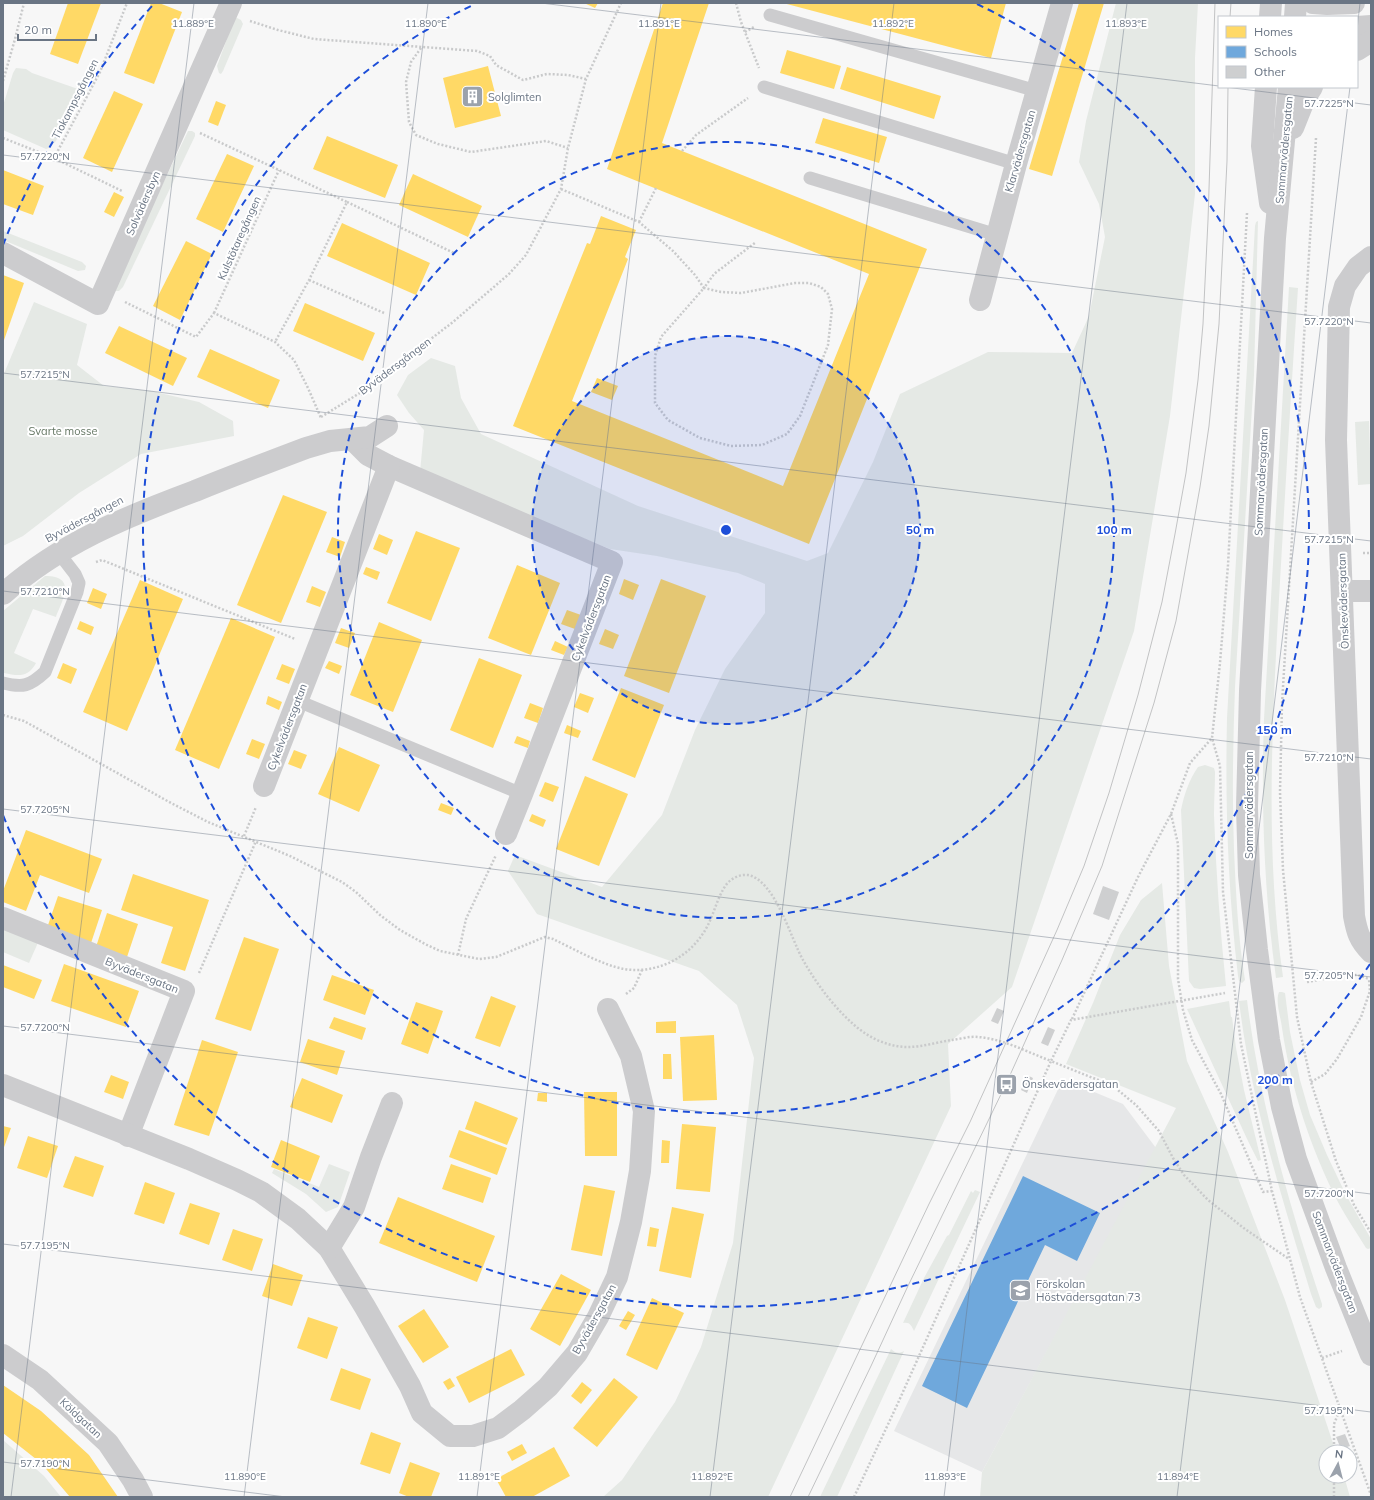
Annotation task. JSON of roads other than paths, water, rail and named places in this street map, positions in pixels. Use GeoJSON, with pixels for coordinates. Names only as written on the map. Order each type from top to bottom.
{"type":"FeatureCollection","features":[{"type":"Feature","properties":{"kind":"street","name":"Klarvädersgatan"},"geometry":{"type":"LineString","coordinates":[[980,300],[1016,164],[1062,3]]}},
{"type":"Feature","properties":{"kind":"street"},"geometry":{"type":"LineString","coordinates":[[1270,16],[1271,3]]}},
{"type":"Feature","properties":{"kind":"street"},"geometry":{"type":"LineString","coordinates":[[1295,16],[1296,3]]}},
{"type":"Feature","properties":{"kind":"street"},"geometry":{"type":"LineString","coordinates":[[1313,3],[1354,3]]}},
{"type":"Feature","properties":{"kind":"street","name":"Solvädersbyn"},"geometry":{"type":"LineString","coordinates":[[3,253],[98,304],[230,7]]}},
{"type":"Feature","properties":{"kind":"street"},"geometry":{"type":"LineString","coordinates":[[1358,27],[1371,26]]}},
{"type":"Feature","properties":{"kind":"street"},"geometry":{"type":"LineString","coordinates":[[1358,49],[1371,41]]}},
{"type":"Feature","properties":{"kind":"street","name":"Sommarvädersgatan"},"geometry":{"type":"LineString","coordinates":[[1266,88],[1262,146],[1276,238]]}},
{"type":"Feature","properties":{"kind":"street","name":"Sommarvädersgatan"},"geometry":{"type":"LineString","coordinates":[[1289,88],[1276,238],[1250,691],[1247,808],[1249,875],[1269,1040],[1282,1107],[1296,1159],[1336,1268],[1371,1355]]}},
{"type":"Feature","properties":{"kind":"street"},"geometry":{"type":"LineString","coordinates":[[1284,154],[1305,98],[1311,88]]}},
{"type":"Feature","properties":{"kind":"street","name":"Önskevädersgatan"},"geometry":{"type":"LineString","coordinates":[[1371,257],[1358,267],[1345,286],[1339,307],[1336,440],[1354,916],[1357,932],[1363,943],[1371,952]]}},
{"type":"Feature","properties":{"kind":"street","name":"Byvädersgången"},"geometry":{"type":"LineString","coordinates":[[3,594],[58,552],[105,527],[146,509],[306,448],[330,441],[370,437],[387,426]]}},
{"type":"Feature","properties":{"kind":"street","name":"Cykelvädersgatan"},"geometry":{"type":"LineString","coordinates":[[352,439],[368,455],[389,466],[612,562],[506,834]]}},
{"type":"Feature","properties":{"kind":"street","name":"Cykelvädersgatan"},"geometry":{"type":"LineString","coordinates":[[264,786],[389,466]]}},
{"type":"Feature","properties":{"kind":"street"},"geometry":{"type":"LineString","coordinates":[[1342,591],[1371,590]]}},
{"type":"Feature","properties":{"kind":"street","name":"Byvädersgatan"},"geometry":{"type":"LineString","coordinates":[[3,918],[184,991],[128,1136]]}},
{"type":"Feature","properties":{"kind":"street","name":"Byvädersgatan"},"geometry":{"type":"LineString","coordinates":[[3,1085],[189,1159],[261,1192],[298,1219],[329,1248],[410,1386],[422,1413],[450,1436],[473,1436],[498,1428],[522,1410],[548,1387],[578,1353],[598,1317],[617,1277],[631,1222],[640,1171],[644,1111],[631,1056],[608,1009]]}},
{"type":"Feature","properties":{"kind":"street"},"geometry":{"type":"LineString","coordinates":[[329,1248],[354,1207],[392,1103]]}},
{"type":"Feature","properties":{"kind":"street","name":"Köldgatan"},"geometry":{"type":"LineString","coordinates":[[3,1355],[40,1380],[108,1443],[133,1480],[142,1497]]}},
{"type":"Feature","properties":{"kind":"lane"},"geometry":{"type":"LineString","coordinates":[[770,15],[1037,91]]}},
{"type":"Feature","properties":{"kind":"lane"},"geometry":{"type":"LineString","coordinates":[[764,87],[1016,164]]}},
{"type":"Feature","properties":{"kind":"lane"},"geometry":{"type":"LineString","coordinates":[[810,178],[997,235]]}},
{"type":"Feature","properties":{"kind":"lane"},"geometry":{"type":"LineString","coordinates":[[3,683],[23,686],[35,680],[45,672],[77,592],[79,583],[75,574],[58,552]]}},
{"type":"Feature","properties":{"kind":"lane"},"geometry":{"type":"LineString","coordinates":[[298,701],[522,794]]}},
{"type":"Feature","properties":{"kind":"tram line"},"geometry":{"type":"LineString","coordinates":[[790,1497],[929,1204],[970,1122],[1057,930],[1084,866],[1109,793],[1138,695],[1162,602],[1175,534],[1186,473],[1198,380],[1203,324],[1208,220],[1215,3]]}},
{"type":"Feature","properties":{"kind":"tram line"},"geometry":{"type":"LineString","coordinates":[[1230,16],[1231,3]]}},
{"type":"Feature","properties":{"kind":"tram line"},"geometry":{"type":"LineString","coordinates":[[808,1497],[1006,1084],[1062,960],[1102,866],[1154,703],[1176,621],[1200,487],[1209,426],[1219,324],[1227,161],[1228,88]]}},
{"type":"Feature","properties":{"kind":"place","name":"Solglimten"},"geometry":{"type":"Point","coordinates":[472,97]}},
{"type":"Feature","properties":{"kind":"place","name":"Önskevädersgatan"},"geometry":{"type":"Point","coordinates":[1006,1084]}},
{"type":"Feature","properties":{"kind":"place","name":"Förskolan Höstvädersgatan 73"},"geometry":{"type":"Point","coordinates":[1021,1290]}},
{"type":"Feature","properties":{"kind":"park label","name":"Svarte mosse"},"geometry":{"type":"Point","coordinates":[63,431]}}]}
